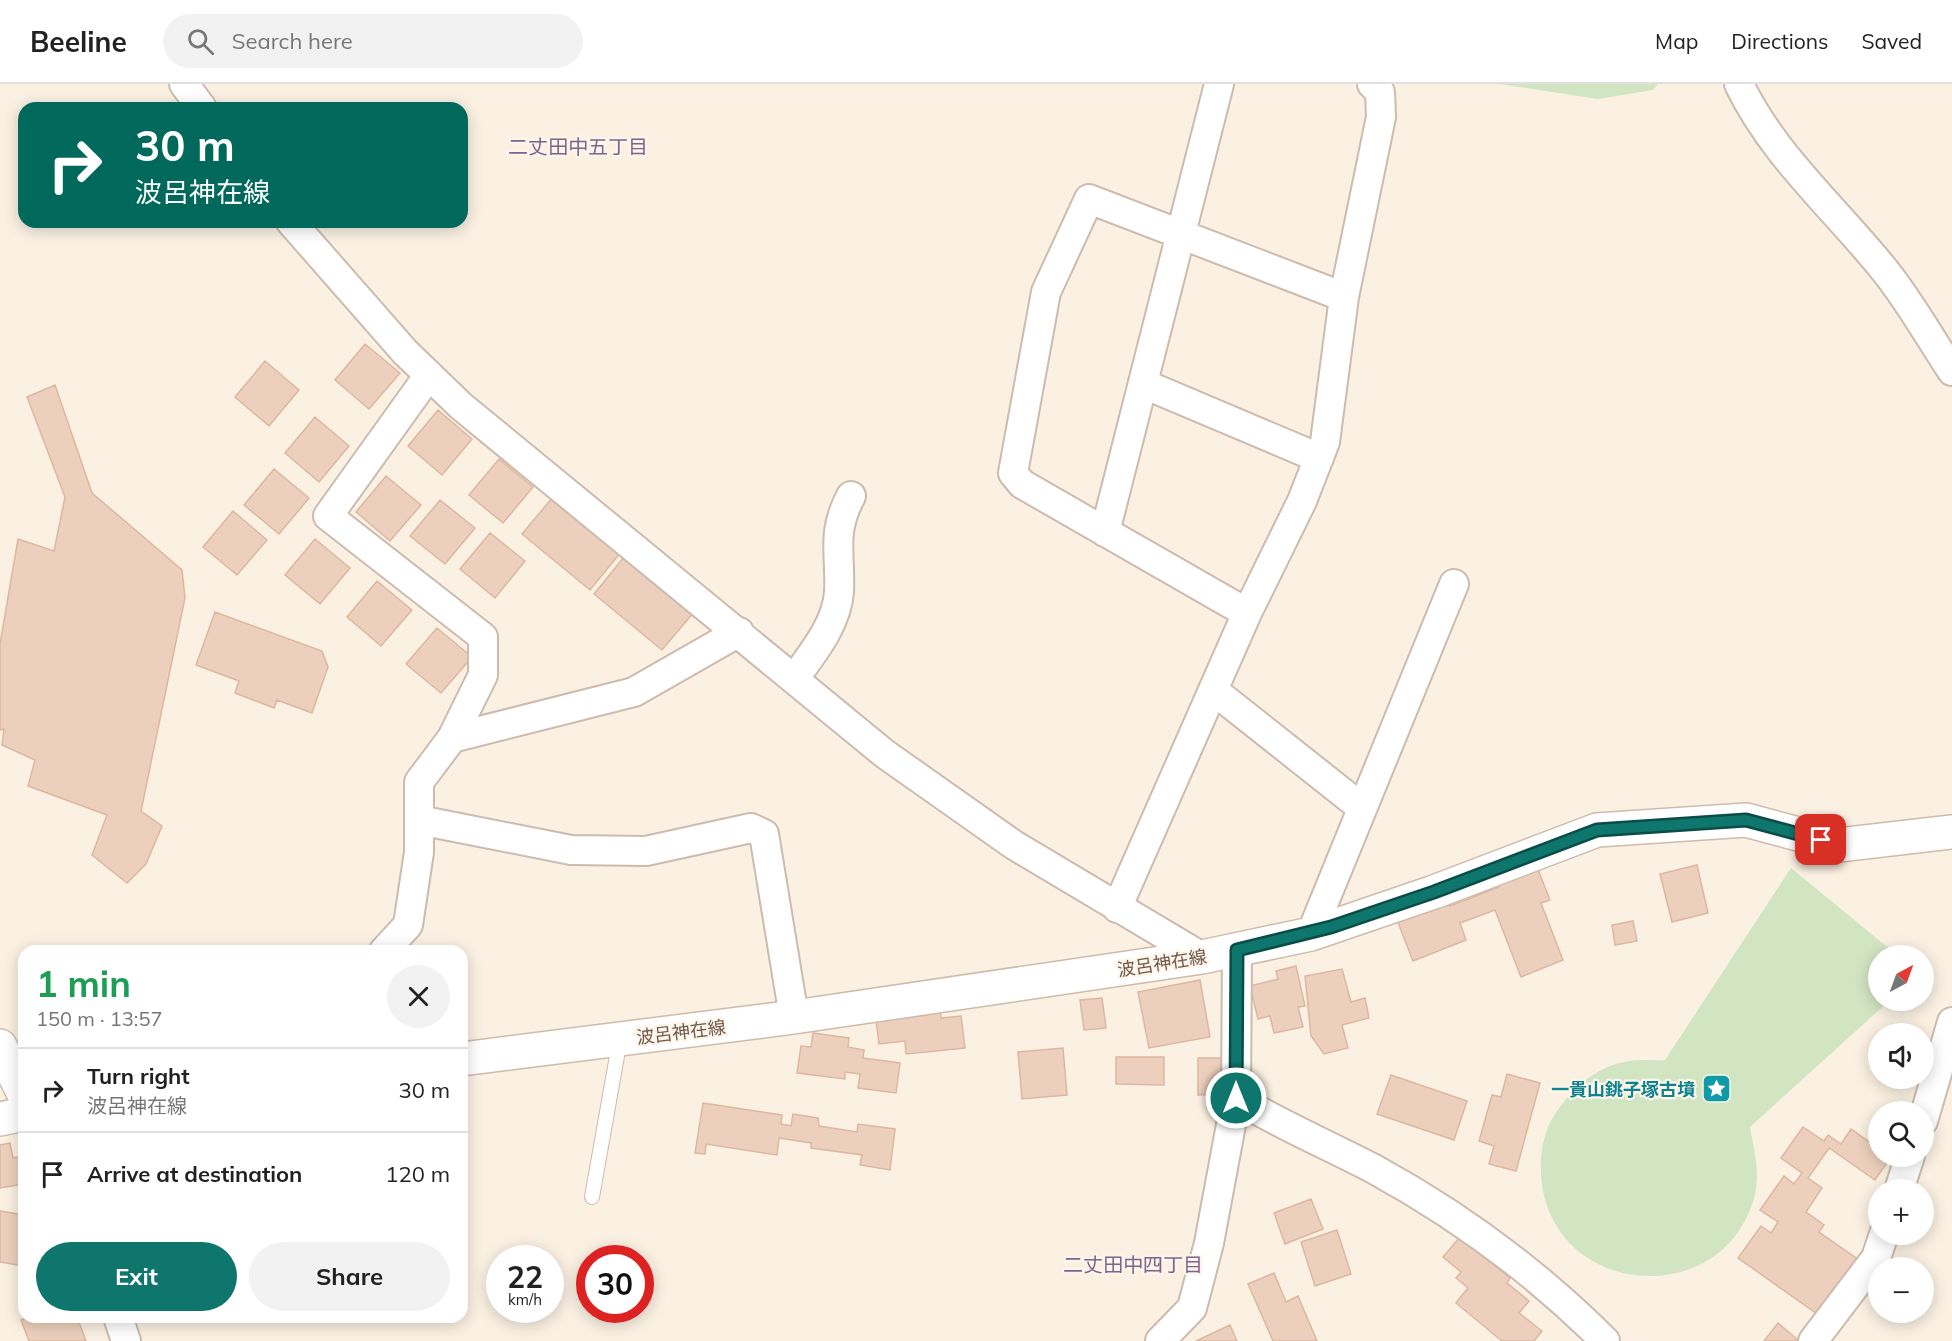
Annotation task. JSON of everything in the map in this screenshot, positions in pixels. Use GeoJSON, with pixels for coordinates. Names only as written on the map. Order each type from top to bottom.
{"type":"FeatureCollection","features":[{"type":"Feature","properties":{"kind":"main road","name":"波呂神在線"},"geometry":{"type":"LineString","coordinates":[[468,1058],[794,1017],[1237,950],[1311,933],[1434,892],[1597,830],[1746,820],[1839,845],[1952,832]]}},
{"type":"Feature","properties":{"kind":"main road"},"geometry":{"type":"LineString","coordinates":[[0,1046],[18,1082]]}},
{"type":"Feature","properties":{"kind":"main road"},"geometry":{"type":"LineString","coordinates":[[0,1119],[18,1115]]}},
{"type":"Feature","properties":{"kind":"street"},"geometry":{"type":"LineString","coordinates":[[184,84],[198,102]]}},
{"type":"Feature","properties":{"kind":"street"},"geometry":{"type":"LineString","coordinates":[[1105,532],[1219,84]]}},
{"type":"Feature","properties":{"kind":"street"},"geometry":{"type":"LineString","coordinates":[[1117,908],[1247,613],[1302,501],[1325,442],[1344,297],[1381,117],[1380,92],[1372,84]]}},
{"type":"Feature","properties":{"kind":"street"},"geometry":{"type":"LineString","coordinates":[[1739,84],[1752,112],[1804,181],[1886,272],[1952,371]]}},
{"type":"Feature","properties":{"kind":"street"},"geometry":{"type":"LineString","coordinates":[[1247,613],[1022,484],[1013,473],[1046,292],[1089,199],[1344,297]]}},
{"type":"Feature","properties":{"kind":"street"},"geometry":{"type":"LineString","coordinates":[[296,228],[352,294],[461,406],[894,760],[1014,845],[1202,957]]}},
{"type":"Feature","properties":{"kind":"street"},"geometry":{"type":"LineString","coordinates":[[390,945],[408,925],[419,852],[419,782],[452,738],[483,675],[483,637],[454,612],[328,516],[429,375]]}},
{"type":"Feature","properties":{"kind":"street"},"geometry":{"type":"LineString","coordinates":[[1144,384],[1319,458]]}},
{"type":"Feature","properties":{"kind":"street"},"geometry":{"type":"LineString","coordinates":[[794,679],[820,643],[832,618],[839,594],[836,554],[840,516],[851,496]]}},
{"type":"Feature","properties":{"kind":"street"},"geometry":{"type":"LineString","coordinates":[[1311,933],[1454,584]]}},
{"type":"Feature","properties":{"kind":"street"},"geometry":{"type":"LineString","coordinates":[[452,738],[634,692],[739,632]]}},
{"type":"Feature","properties":{"kind":"street"},"geometry":{"type":"LineString","coordinates":[[1213,690],[1362,808]]}},
{"type":"Feature","properties":{"kind":"street"},"geometry":{"type":"LineString","coordinates":[[419,820],[571,850],[646,851],[751,828],[764,834],[794,1017]]}},
{"type":"Feature","properties":{"kind":"street"},"geometry":{"type":"LineString","coordinates":[[1160,1341],[1192,1308],[1209,1244],[1236,1098],[1237,950]]}},
{"type":"Feature","properties":{"kind":"street"},"geometry":{"type":"LineString","coordinates":[[1929,1101],[1952,1022]]}},
{"type":"Feature","properties":{"kind":"street"},"geometry":{"type":"LineString","coordinates":[[1236,1098],[1283,1125],[1374,1169],[1457,1219],[1574,1310],[1605,1341]]}},
{"type":"Feature","properties":{"kind":"street"},"geometry":{"type":"LineString","coordinates":[[1813,1341],[1876,1258],[1880,1245]]}},
{"type":"Feature","properties":{"kind":"street"},"geometry":{"type":"LineString","coordinates":[[119,1323],[126,1341]]}},
{"type":"Feature","properties":{"kind":"lane"},"geometry":{"type":"LineString","coordinates":[[591,1197],[620,1039]]}},
{"type":"Feature","properties":{"kind":"green space"},"geometry":{"type":"Polygon","coordinates":[[[1499,84],[1658,84],[1653,90],[1598,99],[1499,84]]]}},
{"type":"Feature","properties":{"kind":"green space"},"geometry":{"type":"Polygon","coordinates":[[[1791,868],[1885,945],[1868,945],[1868,1011],[1878,1011],[1750,1127],[1756,1162],[1756,1189],[1737,1234],[1710,1259],[1678,1273],[1643,1276],[1608,1268],[1578,1251],[1555,1223],[1542,1185],[1541,1160],[1545,1135],[1552,1119],[1566,1099],[1584,1081],[1605,1068],[1617,1064],[1638,1060],[1665,1060],[1791,868]]]}},
{"type":"Feature","properties":{"kind":"building"},"geometry":{"type":"Polygon","coordinates":[[[365,344],[400,373],[369,409],[335,380],[365,344]]]}},
{"type":"Feature","properties":{"kind":"building"},"geometry":{"type":"Polygon","coordinates":[[[265,361],[299,390],[269,426],[235,397],[265,361]]]}},
{"type":"Feature","properties":{"kind":"building"},"geometry":{"type":"Polygon","coordinates":[[[55,385],[92,493],[182,570],[185,598],[141,811],[162,826],[146,864],[127,883],[92,855],[107,815],[28,786],[35,760],[2,745],[4,729],[0,730],[0,644],[18,539],[54,551],[65,497],[27,397],[55,385]]]}},
{"type":"Feature","properties":{"kind":"building"},"geometry":{"type":"Polygon","coordinates":[[[438,410],[472,439],[442,475],[408,446],[438,410]]]}},
{"type":"Feature","properties":{"kind":"building"},"geometry":{"type":"Polygon","coordinates":[[[315,417],[349,446],[319,482],[285,453],[315,417]]]}},
{"type":"Feature","properties":{"kind":"building"},"geometry":{"type":"Polygon","coordinates":[[[499,459],[533,487],[503,523],[469,495],[499,459]]]}},
{"type":"Feature","properties":{"kind":"building"},"geometry":{"type":"Polygon","coordinates":[[[274,469],[309,498],[279,534],[244,505],[274,469]]]}},
{"type":"Feature","properties":{"kind":"building"},"geometry":{"type":"Polygon","coordinates":[[[386,476],[421,505],[390,541],[356,512],[386,476]]]}},
{"type":"Feature","properties":{"kind":"building"},"geometry":{"type":"Polygon","coordinates":[[[553,497],[621,552],[590,590],[522,534],[553,497]]]}},
{"type":"Feature","properties":{"kind":"building"},"geometry":{"type":"Polygon","coordinates":[[[440,500],[475,528],[445,564],[410,536],[440,500]]]}},
{"type":"Feature","properties":{"kind":"building"},"geometry":{"type":"Polygon","coordinates":[[[233,511],[267,540],[237,575],[203,547],[233,511]]]}},
{"type":"Feature","properties":{"kind":"building"},"geometry":{"type":"Polygon","coordinates":[[[490,533],[525,561],[495,598],[460,569],[490,533]]]}},
{"type":"Feature","properties":{"kind":"building"},"geometry":{"type":"Polygon","coordinates":[[[315,539],[350,568],[320,604],[285,575],[315,539]]]}},
{"type":"Feature","properties":{"kind":"building"},"geometry":{"type":"Polygon","coordinates":[[[624,557],[693,613],[662,650],[594,594],[624,557]]]}},
{"type":"Feature","properties":{"kind":"building"},"geometry":{"type":"Polygon","coordinates":[[[377,581],[412,610],[381,646],[347,617],[377,581]]]}},
{"type":"Feature","properties":{"kind":"building"},"geometry":{"type":"Polygon","coordinates":[[[215,612],[322,651],[328,667],[312,713],[277,700],[274,708],[235,693],[239,681],[196,665],[215,612]]]}},
{"type":"Feature","properties":{"kind":"building"},"geometry":{"type":"Polygon","coordinates":[[[437,628],[472,657],[441,693],[406,664],[437,628]]]}},
{"type":"Feature","properties":{"kind":"building"},"geometry":{"type":"Polygon","coordinates":[[[1697,865],[1708,913],[1672,922],[1660,874],[1697,865]]]}},
{"type":"Feature","properties":{"kind":"building"},"geometry":{"type":"Polygon","coordinates":[[[1537,867],[1550,900],[1541,903],[1563,960],[1521,977],[1495,910],[1460,923],[1466,940],[1413,961],[1397,920],[1448,901],[1450,906],[1499,887],[1497,883],[1537,867]]]}},
{"type":"Feature","properties":{"kind":"building"},"geometry":{"type":"Polygon","coordinates":[[[1633,921],[1637,941],[1615,945],[1612,925],[1633,921]]]}},
{"type":"Feature","properties":{"kind":"building"},"geometry":{"type":"Polygon","coordinates":[[[1296,966],[1305,1006],[1298,1007],[1303,1027],[1274,1033],[1270,1016],[1258,1019],[1250,986],[1278,979],[1276,971],[1296,966]]]}},
{"type":"Feature","properties":{"kind":"building"},"geometry":{"type":"Polygon","coordinates":[[[1342,969],[1351,1002],[1365,998],[1369,1018],[1342,1025],[1348,1048],[1324,1054],[1311,1036],[1305,976],[1342,969]]]}},
{"type":"Feature","properties":{"kind":"building"},"geometry":{"type":"Polygon","coordinates":[[[1200,980],[1210,1037],[1149,1048],[1138,992],[1200,980]]]}},
{"type":"Feature","properties":{"kind":"building"},"geometry":{"type":"Polygon","coordinates":[[[1102,998],[1106,1028],[1084,1030],[1080,1000],[1102,998]]]}},
{"type":"Feature","properties":{"kind":"building"},"geometry":{"type":"Polygon","coordinates":[[[940,1010],[941,1018],[961,1016],[965,1048],[906,1054],[905,1041],[879,1044],[875,1012],[940,1010]]]}},
{"type":"Feature","properties":{"kind":"building"},"geometry":{"type":"Polygon","coordinates":[[[813,1033],[849,1038],[848,1047],[864,1050],[863,1058],[900,1063],[896,1093],[858,1088],[860,1074],[845,1072],[845,1079],[797,1073],[801,1046],[811,1047],[813,1033]]]}},
{"type":"Feature","properties":{"kind":"building"},"geometry":{"type":"Polygon","coordinates":[[[1063,1048],[1067,1095],[1022,1099],[1018,1052],[1063,1048]]]}},
{"type":"Feature","properties":{"kind":"building"},"geometry":{"type":"Polygon","coordinates":[[[1116,1057],[1164,1057],[1164,1085],[1116,1084],[1116,1057]]]}},
{"type":"Feature","properties":{"kind":"building"},"geometry":{"type":"Polygon","coordinates":[[[1198,1058],[1221,1058],[1222,1094],[1198,1095],[1198,1058]]]}},
{"type":"Feature","properties":{"kind":"building"},"geometry":{"type":"Polygon","coordinates":[[[1507,1074],[1540,1083],[1516,1171],[1489,1164],[1494,1146],[1479,1141],[1492,1095],[1501,1097],[1507,1074]]]}},
{"type":"Feature","properties":{"kind":"building"},"geometry":{"type":"Polygon","coordinates":[[[1391,1075],[1467,1101],[1454,1140],[1377,1114],[1391,1075]]]}},
{"type":"Feature","properties":{"kind":"building"},"geometry":{"type":"Polygon","coordinates":[[[703,1103],[782,1115],[781,1124],[791,1126],[793,1114],[818,1118],[819,1126],[857,1132],[858,1124],[895,1129],[890,1170],[860,1165],[862,1155],[811,1148],[811,1143],[779,1138],[777,1155],[706,1144],[705,1154],[695,1153],[703,1103]]]}},
{"type":"Feature","properties":{"kind":"building"},"geometry":{"type":"Polygon","coordinates":[[[1803,1127],[1824,1141],[1828,1135],[1841,1144],[1851,1129],[1868,1141],[1868,1167],[1884,1167],[1874,1179],[1829,1148],[1808,1178],[1822,1188],[1806,1212],[1824,1225],[1819,1232],[1859,1260],[1820,1316],[1738,1258],[1761,1226],[1771,1233],[1778,1222],[1760,1210],[1784,1176],[1794,1184],[1802,1173],[1781,1158],[1803,1127]]]}},
{"type":"Feature","properties":{"kind":"building"},"geometry":{"type":"Polygon","coordinates":[[[10,1143],[13,1158],[18,1157],[18,1185],[0,1188],[0,1145],[10,1143]]]}},
{"type":"Feature","properties":{"kind":"building"},"geometry":{"type":"Polygon","coordinates":[[[1311,1199],[1323,1229],[1285,1244],[1274,1213],[1311,1199]]]}},
{"type":"Feature","properties":{"kind":"building"},"geometry":{"type":"Polygon","coordinates":[[[0,1211],[18,1214],[18,1265],[0,1262],[0,1211]]]}},
{"type":"Feature","properties":{"kind":"building"},"geometry":{"type":"Polygon","coordinates":[[[1337,1230],[1351,1274],[1315,1286],[1301,1242],[1337,1230]]]}},
{"type":"Feature","properties":{"kind":"building"},"geometry":{"type":"Polygon","coordinates":[[[1460,1237],[1510,1278],[1507,1283],[1529,1301],[1519,1313],[1542,1331],[1534,1341],[1502,1341],[1456,1303],[1468,1288],[1456,1278],[1461,1272],[1443,1257],[1460,1237]]]}},
{"type":"Feature","properties":{"kind":"building"},"geometry":{"type":"Polygon","coordinates":[[[1274,1273],[1286,1302],[1298,1296],[1317,1341],[1273,1341],[1248,1284],[1274,1273]]]}},
{"type":"Feature","properties":{"kind":"building"},"geometry":{"type":"Polygon","coordinates":[[[22,1323],[79,1323],[86,1341],[29,1341],[22,1323]]]}},
{"type":"Feature","properties":{"kind":"building"},"geometry":{"type":"Polygon","coordinates":[[[1778,1323],[1798,1340],[1764,1341],[1778,1323]]]}},
{"type":"Feature","properties":{"kind":"building"},"geometry":{"type":"Polygon","coordinates":[[[1230,1325],[1237,1341],[1196,1341],[1230,1325]]]}},
{"type":"Feature","properties":{"kind":"place","name":"一貴山銚子塚古墳"},"geometry":{"type":"Point","coordinates":[1716,1089]}},
{"type":"Feature","properties":{"kind":"district","name":"二丈田中五丁目"},"geometry":{"type":"Point","coordinates":[578,146]}},
{"type":"Feature","properties":{"kind":"district","name":"二丈田中四丁目"},"geometry":{"type":"Point","coordinates":[1133,1264]}},
{"type":"Feature","properties":{"kind":"route"},"geometry":{"type":"LineString","coordinates":[[1236,1098],[1237,950],[1331,927],[1434,892],[1597,830],[1746,820],[1821,840]]}}]}
